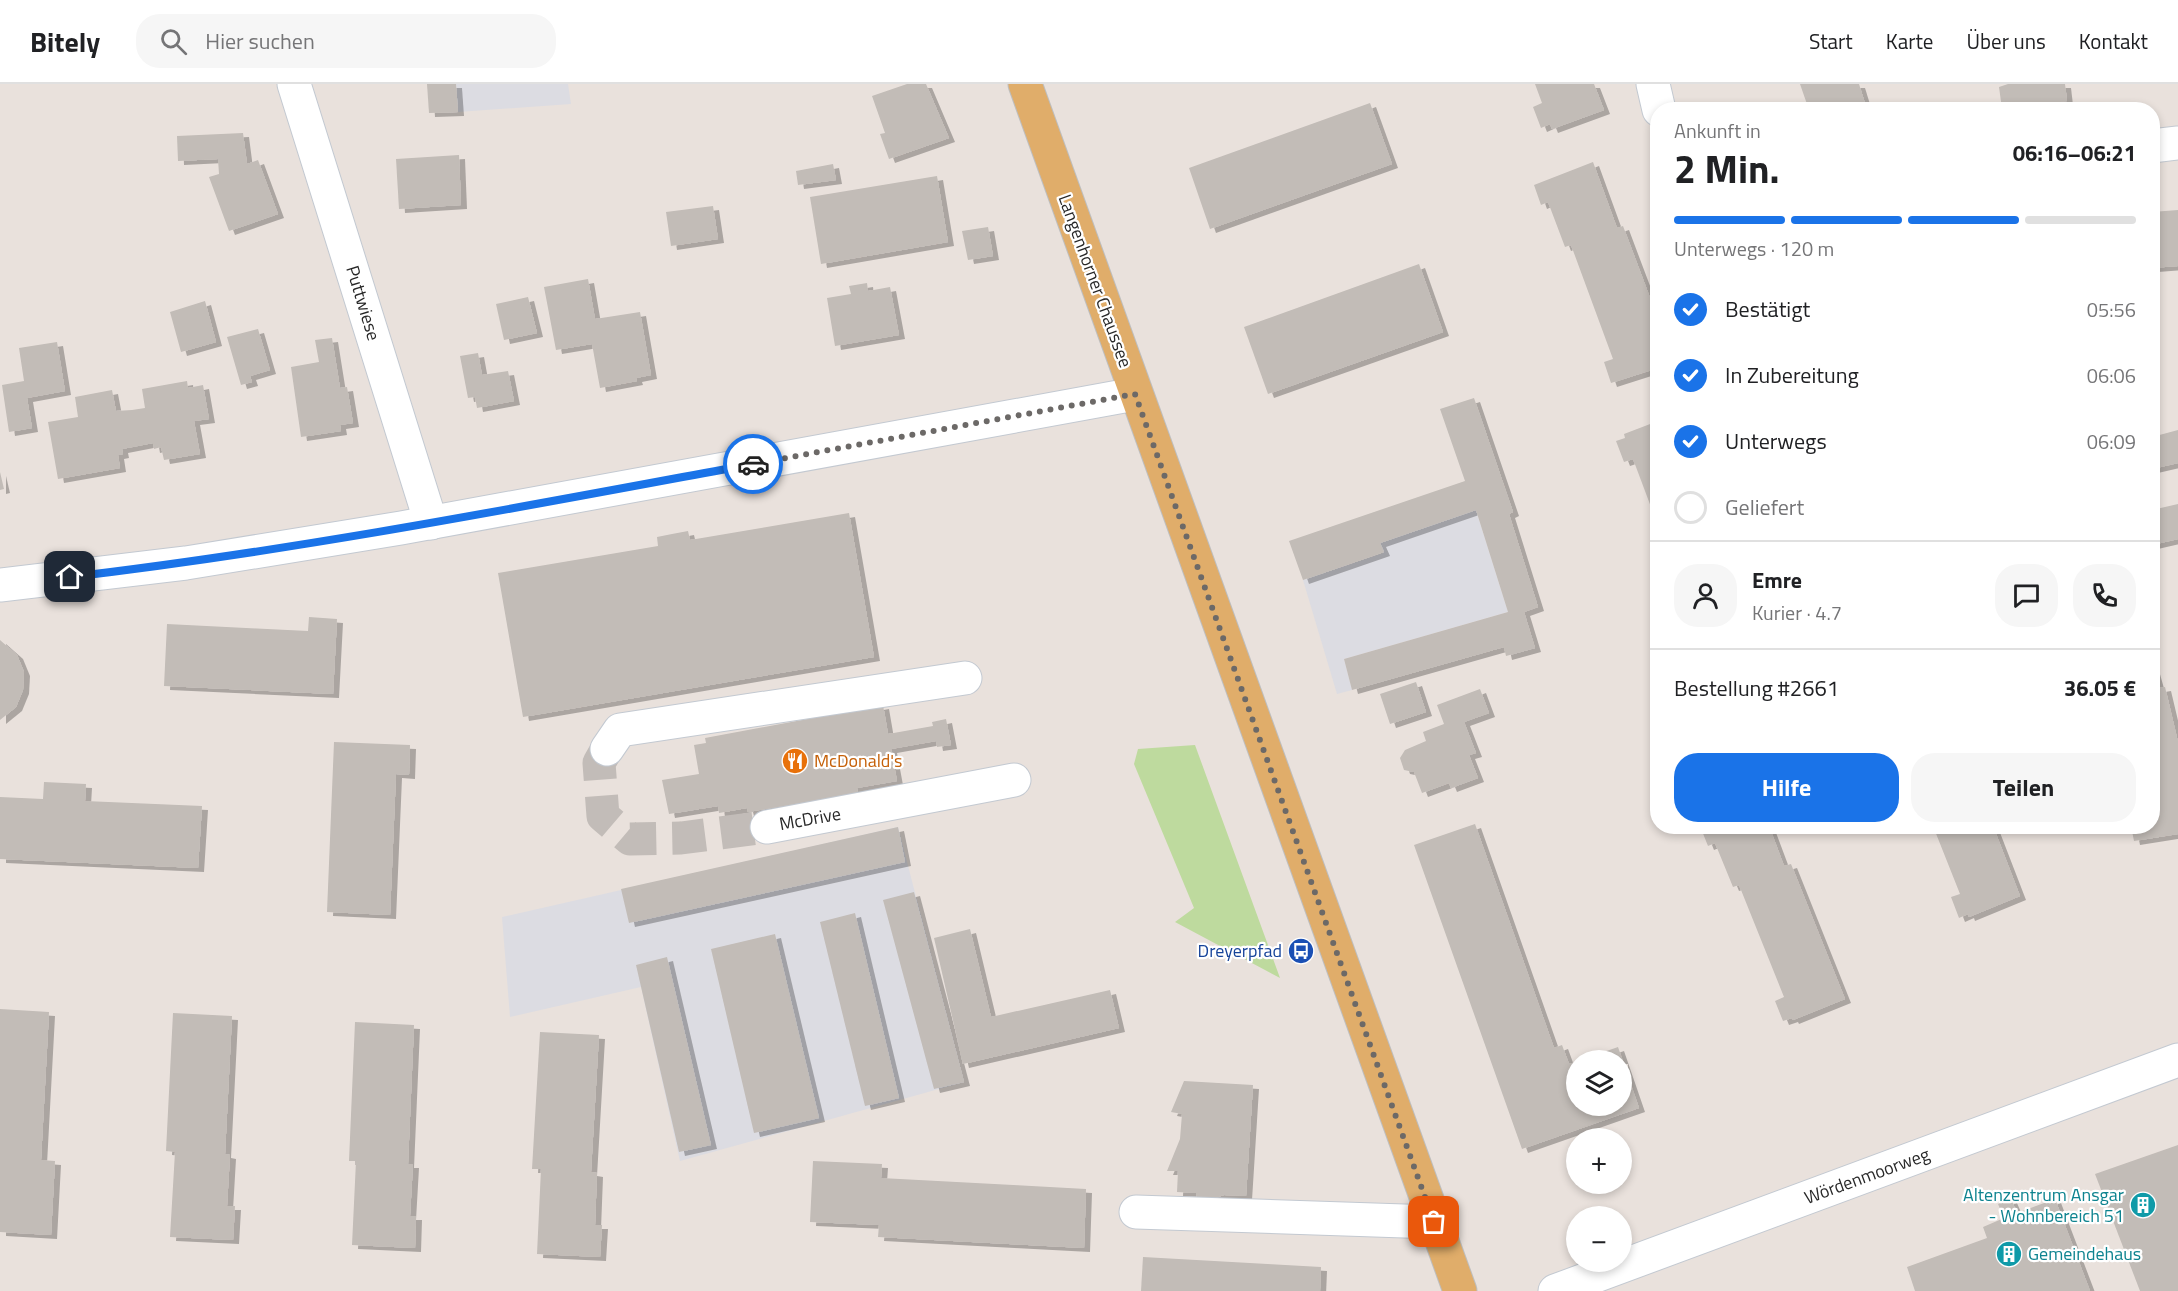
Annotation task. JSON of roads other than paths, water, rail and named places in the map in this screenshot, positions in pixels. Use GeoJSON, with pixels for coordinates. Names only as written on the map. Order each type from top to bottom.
{"type":"FeatureCollection","features":[{"type":"Feature","properties":{"kind":"main road","name":"Langenhorner Chaussee"},"geometry":{"type":"LineString","coordinates":[[1025,84],[1460,1291]]}},
{"type":"Feature","properties":{"kind":"street","name":"Puttwiese"},"geometry":{"type":"LineString","coordinates":[[294,84],[431,523]]}},
{"type":"Feature","properties":{"kind":"street"},"geometry":{"type":"LineString","coordinates":[[1653,84],[1657,102]]}},
{"type":"Feature","properties":{"kind":"street"},"geometry":{"type":"LineString","coordinates":[[2160,145],[2178,143]]}},
{"type":"Feature","properties":{"kind":"street"},"geometry":{"type":"LineString","coordinates":[[0,585],[186,563],[431,523],[1135,394]]}},
{"type":"Feature","properties":{"kind":"street"},"geometry":{"type":"LineString","coordinates":[[607,749],[620,730],[965,678]]}},
{"type":"Feature","properties":{"kind":"street","name":"McDrive"},"geometry":{"type":"LineString","coordinates":[[767,827],[1014,780]]}},
{"type":"Feature","properties":{"kind":"street","name":"Wördenmoorweg"},"geometry":{"type":"LineString","coordinates":[[1555,1291],[2178,1060]]}},
{"type":"Feature","properties":{"kind":"street"},"geometry":{"type":"LineString","coordinates":[[1136,1212],[1434,1222]]}},
{"type":"Feature","properties":{"kind":"tunnel"},"geometry":{"type":"LineString","coordinates":[[607,749],[599,763],[603,816],[630,839],[681,838],[767,827]]}},
{"type":"Feature","properties":{"kind":"place","name":"McDonald's"},"geometry":{"type":"Point","coordinates":[795,761]}},
{"type":"Feature","properties":{"kind":"place","name":"Dreyerpfad"},"geometry":{"type":"Point","coordinates":[1301,951]}},
{"type":"Feature","properties":{"kind":"place","name":"Altenzentrum Ansgar - Wohnbereich 51"},"geometry":{"type":"Point","coordinates":[2143,1205]}},
{"type":"Feature","properties":{"kind":"place","name":"Gemeindehaus"},"geometry":{"type":"Point","coordinates":[2009,1254]}}]}
